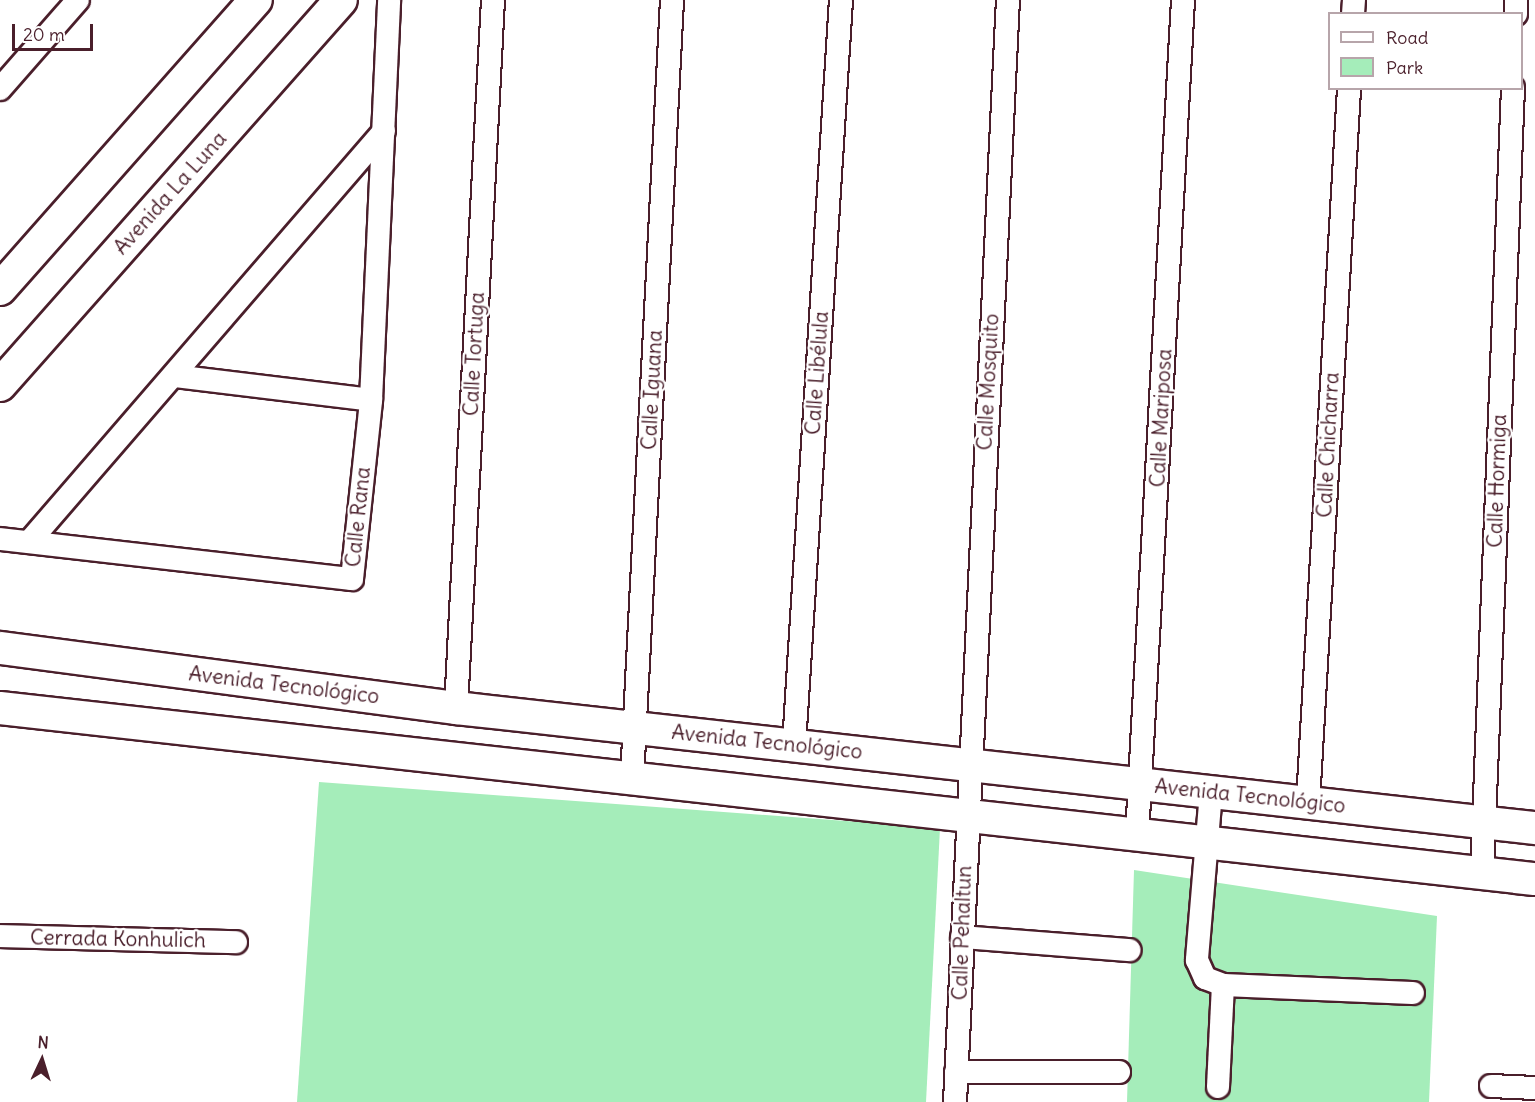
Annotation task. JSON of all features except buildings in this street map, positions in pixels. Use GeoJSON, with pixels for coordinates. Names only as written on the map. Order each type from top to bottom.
{"type":"FeatureCollection","features":[{"type":"Feature","properties":{"kind":"street"},"geometry":{"type":"LineString","coordinates":[[0,89],[78,0]]}},
{"type":"Feature","properties":{"kind":"street"},"geometry":{"type":"LineString","coordinates":[[0,289],[256,0]]}},
{"type":"Feature","properties":{"kind":"street","name":"Avenida La Luna"},"geometry":{"type":"LineString","coordinates":[[0,385],[341,0]]}},
{"type":"Feature","properties":{"kind":"street","name":"Calle Rana"},"geometry":{"type":"LineString","coordinates":[[0,539],[352,579],[371,400],[389,0]]}},
{"type":"Feature","properties":{"kind":"street","name":"Calle Tortuga"},"geometry":{"type":"LineString","coordinates":[[456,708],[493,0]]}},
{"type":"Feature","properties":{"kind":"street","name":"Calle Iguana"},"geometry":{"type":"LineString","coordinates":[[632,779],[672,0]]}},
{"type":"Feature","properties":{"kind":"street","name":"Calle Libélula"},"geometry":{"type":"LineString","coordinates":[[794,745],[841,0]]}},
{"type":"Feature","properties":{"kind":"street","name":"Calle Mosquito"},"geometry":{"type":"LineString","coordinates":[[969,765],[1008,0]]}},
{"type":"Feature","properties":{"kind":"street","name":"Calle Mariposa"},"geometry":{"type":"LineString","coordinates":[[1137,836],[1183,0]]}},
{"type":"Feature","properties":{"kind":"street","name":"Calle Chicharra"},"geometry":{"type":"LineString","coordinates":[[1308,802],[1348,90]]}},
{"type":"Feature","properties":{"kind":"street","name":"Calle Hormiga"},"geometry":{"type":"LineString","coordinates":[[1482,873],[1513,90]]}},
{"type":"Feature","properties":{"kind":"street"},"geometry":{"type":"LineString","coordinates":[[29,542],[384,131]]}},
{"type":"Feature","properties":{"kind":"street"},"geometry":{"type":"LineString","coordinates":[[174,376],[371,400]]}},
{"type":"Feature","properties":{"kind":"street","name":"Avenida Tecnológico"},"geometry":{"type":"LineString","coordinates":[[0,648],[456,708],[1535,828]]}},
{"type":"Feature","properties":{"kind":"street"},"geometry":{"type":"LineString","coordinates":[[0,708],[967,818],[1535,879]]}},
{"type":"Feature","properties":{"kind":"street","name":"Calle Pehaltun"},"geometry":{"type":"LineString","coordinates":[[955,1102],[969,765]]}},
{"type":"Feature","properties":{"kind":"street"},"geometry":{"type":"LineString","coordinates":[[1211,792],[1197,960],[1205,978],[1223,985],[1413,993]]}},
{"type":"Feature","properties":{"kind":"street","name":"Cerrada Konhulich"},"geometry":{"type":"LineString","coordinates":[[0,936],[236,942]]}},
{"type":"Feature","properties":{"kind":"street"},"geometry":{"type":"LineString","coordinates":[[962,937],[1129,950]]}},
{"type":"Feature","properties":{"kind":"street"},"geometry":{"type":"LineString","coordinates":[[1218,1087],[1223,985]]}},
{"type":"Feature","properties":{"kind":"street"},"geometry":{"type":"LineString","coordinates":[[956,1072],[1119,1072]]}},
{"type":"Feature","properties":{"kind":"street"},"geometry":{"type":"LineString","coordinates":[[1491,1086],[1535,1088]]}},
{"type":"Feature","properties":{"kind":"green space"},"geometry":{"type":"Polygon","coordinates":[[[319,782],[940,828],[926,1102],[297,1102],[319,782]]]}},
{"type":"Feature","properties":{"kind":"green space"},"geometry":{"type":"Polygon","coordinates":[[[1134,870],[1437,916],[1429,1102],[1127,1102],[1134,870]]]}}]}
